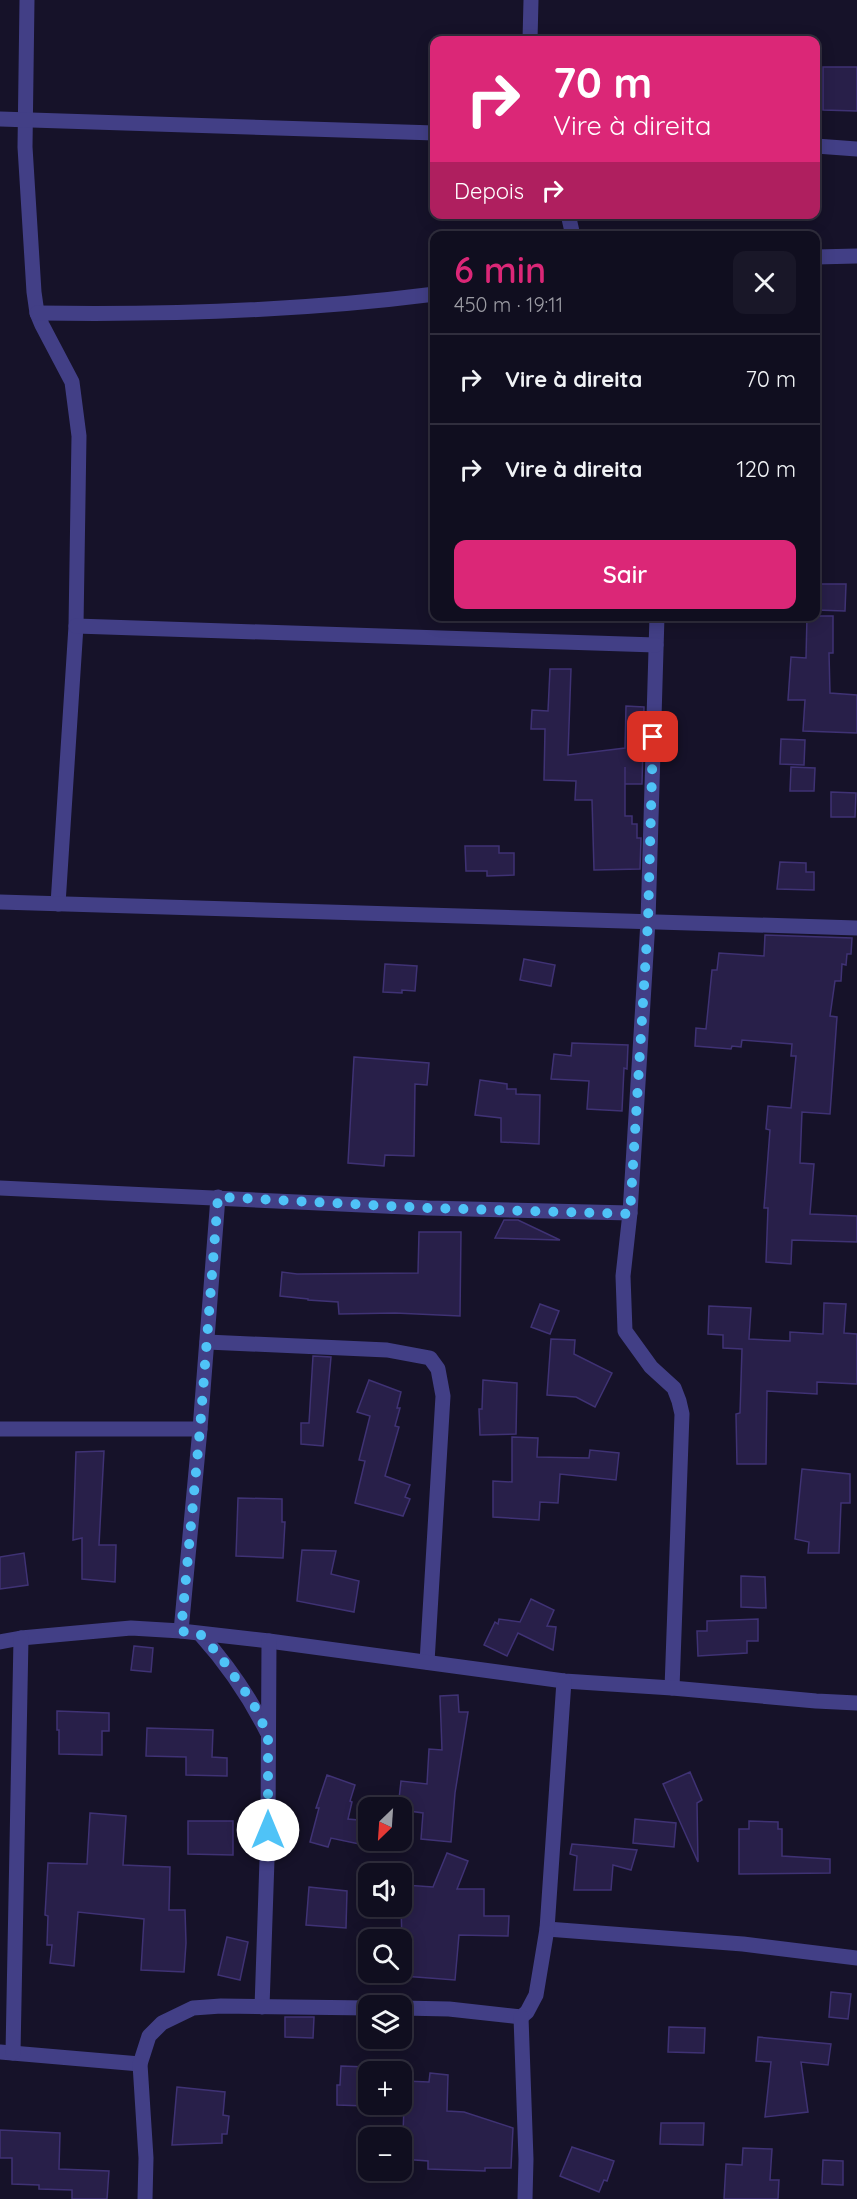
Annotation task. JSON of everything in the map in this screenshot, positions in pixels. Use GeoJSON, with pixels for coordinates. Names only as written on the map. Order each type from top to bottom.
{"type":"FeatureCollection","features":[{"type":"Feature","properties":{"kind":"street"},"geometry":{"type":"LineString","coordinates":[[27,0],[25,118],[34,292],[38,313],[72,382],[79,436],[76,626],[58,904]]}},
{"type":"Feature","properties":{"kind":"street"},"geometry":{"type":"LineString","coordinates":[[530,36],[531,0]]}},
{"type":"Feature","properties":{"kind":"street"},"geometry":{"type":"LineString","coordinates":[[0,119],[25,118],[430,133]]}},
{"type":"Feature","properties":{"kind":"street"},"geometry":{"type":"LineString","coordinates":[[820,146],[857,149]]}},
{"type":"Feature","properties":{"kind":"street"},"geometry":{"type":"LineString","coordinates":[[820,256],[857,256]]}},
{"type":"Feature","properties":{"kind":"street"},"geometry":{"type":"LineString","coordinates":[[38,313],[131,314],[225,311],[335,305],[430,295]]}},
{"type":"Feature","properties":{"kind":"street"},"geometry":{"type":"LineString","coordinates":[[657,621],[648,921],[630,1214],[623,1276],[626,1330],[651,1366],[674,1389],[682,1414],[672,1688]]}},
{"type":"Feature","properties":{"kind":"street"},"geometry":{"type":"LineString","coordinates":[[76,626],[656,645]]}},
{"type":"Feature","properties":{"kind":"street"},"geometry":{"type":"LineString","coordinates":[[0,902],[857,928]]}},
{"type":"Feature","properties":{"kind":"street"},"geometry":{"type":"LineString","coordinates":[[0,1188],[427,1208],[630,1214]]}},
{"type":"Feature","properties":{"kind":"street"},"geometry":{"type":"LineString","coordinates":[[181,1631],[218,1197]]}},
{"type":"Feature","properties":{"kind":"street"},"geometry":{"type":"LineString","coordinates":[[207,1342],[387,1350],[430,1358],[438,1369],[444,1396],[427,1662]]}},
{"type":"Feature","properties":{"kind":"street"},"geometry":{"type":"LineString","coordinates":[[0,1429],[200,1429]]}},
{"type":"Feature","properties":{"kind":"street"},"geometry":{"type":"LineString","coordinates":[[0,1642],[131,1628],[181,1631],[564,1682],[857,1703]]}},
{"type":"Feature","properties":{"kind":"street"},"geometry":{"type":"LineString","coordinates":[[200,1634],[220,1656],[253,1703],[268,1735]]}},
{"type":"Feature","properties":{"kind":"street"},"geometry":{"type":"LineString","coordinates":[[21,1638],[7,2053],[140,2064]]}},
{"type":"Feature","properties":{"kind":"street"},"geometry":{"type":"LineString","coordinates":[[262,2007],[268,1830],[269,1641]]}},
{"type":"Feature","properties":{"kind":"street"},"geometry":{"type":"LineString","coordinates":[[412,2008],[449,2008],[521,2017],[527,2012],[536,1995],[547,1929],[564,1682]]}},
{"type":"Feature","properties":{"kind":"street"},"geometry":{"type":"LineString","coordinates":[[547,1929],[743,1944],[857,1958]]}},
{"type":"Feature","properties":{"kind":"street"},"geometry":{"type":"LineString","coordinates":[[145,2199],[146,2158],[140,2064],[149,2036],[173,2016],[194,2008],[221,2006],[358,2008]]}},
{"type":"Feature","properties":{"kind":"street"},"geometry":{"type":"LineString","coordinates":[[521,2017],[526,2159],[525,2199]]}},
{"type":"Feature","properties":{"kind":"building"},"geometry":{"type":"Polygon","coordinates":[[[823,67],[857,67],[857,111],[823,110],[823,67]]]}},
{"type":"Feature","properties":{"kind":"building"},"geometry":{"type":"Polygon","coordinates":[[[820,584],[846,584],[845,611],[820,610],[820,584]]]}},
{"type":"Feature","properties":{"kind":"building"},"geometry":{"type":"Polygon","coordinates":[[[820,616],[833,616],[833,653],[829,653],[830,693],[857,695],[857,733],[803,731],[805,700],[788,700],[791,657],[806,658],[807,621],[820,621],[820,616]]]}},
{"type":"Feature","properties":{"kind":"building"},"geometry":{"type":"Polygon","coordinates":[[[550,669],[571,669],[568,755],[625,748],[626,706],[644,707],[642,784],[625,784],[625,816],[632,816],[632,824],[637,824],[637,838],[641,838],[640,869],[594,870],[592,800],[575,800],[576,781],[544,780],[545,729],[531,729],[532,710],[548,711],[550,669]]]}},
{"type":"Feature","properties":{"kind":"building"},"geometry":{"type":"Polygon","coordinates":[[[781,739],[805,740],[804,765],[780,764],[781,739]]]}},
{"type":"Feature","properties":{"kind":"building"},"geometry":{"type":"Polygon","coordinates":[[[791,767],[815,768],[814,791],[790,791],[791,767]]]}},
{"type":"Feature","properties":{"kind":"building"},"geometry":{"type":"Polygon","coordinates":[[[831,792],[856,793],[855,817],[831,817],[831,792]]]}},
{"type":"Feature","properties":{"kind":"building"},"geometry":{"type":"Polygon","coordinates":[[[465,846],[499,846],[499,853],[514,853],[514,875],[487,876],[487,871],[466,871],[465,846]]]}},
{"type":"Feature","properties":{"kind":"building"},"geometry":{"type":"Polygon","coordinates":[[[780,862],[806,863],[806,872],[814,872],[814,890],[777,889],[780,862]]]}},
{"type":"Feature","properties":{"kind":"building"},"geometry":{"type":"Polygon","coordinates":[[[765,935],[852,938],[851,954],[847,954],[846,965],[842,964],[841,981],[835,981],[830,1016],[837,1017],[830,1114],[802,1112],[800,1163],[814,1164],[810,1214],[857,1216],[857,1242],[792,1240],[791,1264],[766,1262],[768,1208],[764,1208],[770,1130],[766,1129],[768,1106],[791,1108],[796,1056],[791,1056],[792,1044],[742,1040],[741,1047],[732,1046],[731,1049],[695,1046],[696,1028],[706,1029],[712,970],[717,970],[719,953],[764,956],[765,935]]]}},
{"type":"Feature","properties":{"kind":"building"},"geometry":{"type":"Polygon","coordinates":[[[524,959],[555,965],[551,986],[520,980],[524,959]]]}},
{"type":"Feature","properties":{"kind":"building"},"geometry":{"type":"Polygon","coordinates":[[[385,964],[417,966],[415,991],[383,992],[385,964]]]}},
{"type":"Feature","properties":{"kind":"building"},"geometry":{"type":"Polygon","coordinates":[[[572,1043],[628,1045],[627,1069],[624,1068],[622,1111],[587,1109],[589,1081],[551,1079],[554,1054],[571,1056],[572,1043]]]}},
{"type":"Feature","properties":{"kind":"building"},"geometry":{"type":"Polygon","coordinates":[[[354,1057],[429,1063],[427,1085],[415,1084],[414,1156],[385,1155],[384,1166],[348,1163],[354,1057]]]}},
{"type":"Feature","properties":{"kind":"building"},"geometry":{"type":"Polygon","coordinates":[[[480,1080],[507,1084],[507,1089],[516,1089],[516,1094],[540,1095],[539,1144],[501,1142],[501,1118],[475,1115],[480,1080]]]}},
{"type":"Feature","properties":{"kind":"building"},"geometry":{"type":"Polygon","coordinates":[[[504,1220],[518,1220],[560,1240],[495,1238],[504,1220]]]}},
{"type":"Feature","properties":{"kind":"building"},"geometry":{"type":"Polygon","coordinates":[[[419,1232],[461,1232],[460,1316],[395,1313],[339,1314],[338,1302],[280,1296],[282,1272],[297,1274],[418,1273],[419,1232]]]}},
{"type":"Feature","properties":{"kind":"building"},"geometry":{"type":"Polygon","coordinates":[[[824,1303],[846,1304],[844,1333],[857,1334],[857,1384],[817,1382],[817,1394],[767,1391],[766,1464],[737,1464],[736,1414],[740,1413],[742,1349],[723,1348],[723,1335],[708,1334],[709,1306],[751,1308],[749,1339],[790,1341],[790,1332],[823,1334],[824,1303]]]}},
{"type":"Feature","properties":{"kind":"building"},"geometry":{"type":"Polygon","coordinates":[[[540,1304],[559,1311],[550,1334],[531,1327],[540,1304]]]}},
{"type":"Feature","properties":{"kind":"building"},"geometry":{"type":"Polygon","coordinates":[[[551,1339],[575,1340],[574,1354],[612,1373],[595,1407],[576,1397],[547,1395],[551,1339]]]}},
{"type":"Feature","properties":{"kind":"building"},"geometry":{"type":"Polygon","coordinates":[[[313,1356],[331,1357],[323,1446],[301,1444],[301,1423],[309,1423],[313,1356]]]}},
{"type":"Feature","properties":{"kind":"building"},"geometry":{"type":"Polygon","coordinates":[[[369,1380],[401,1392],[395,1426],[399,1427],[385,1476],[410,1485],[405,1497],[410,1499],[403,1516],[355,1503],[365,1461],[359,1460],[370,1416],[357,1412],[369,1380]]]}},
{"type":"Feature","properties":{"kind":"building"},"geometry":{"type":"Polygon","coordinates":[[[483,1380],[517,1383],[516,1434],[480,1435],[479,1409],[482,1409],[483,1380]]]}},
{"type":"Feature","properties":{"kind":"building"},"geometry":{"type":"Polygon","coordinates":[[[512,1437],[538,1438],[537,1457],[589,1458],[590,1450],[619,1453],[616,1480],[560,1474],[558,1503],[540,1502],[539,1520],[493,1517],[493,1481],[512,1482],[512,1437]]]}},
{"type":"Feature","properties":{"kind":"building"},"geometry":{"type":"Polygon","coordinates":[[[104,1451],[99,1545],[116,1545],[115,1582],[82,1579],[82,1538],[73,1540],[76,1452],[104,1451]]]}},
{"type":"Feature","properties":{"kind":"building"},"geometry":{"type":"Polygon","coordinates":[[[802,1469],[850,1474],[850,1503],[841,1503],[839,1553],[808,1553],[809,1542],[795,1539],[802,1469]]]}},
{"type":"Feature","properties":{"kind":"building"},"geometry":{"type":"Polygon","coordinates":[[[238,1498],[282,1499],[282,1522],[285,1522],[283,1558],[236,1556],[238,1498]]]}},
{"type":"Feature","properties":{"kind":"building"},"geometry":{"type":"Polygon","coordinates":[[[302,1550],[336,1551],[331,1574],[359,1581],[354,1612],[297,1601],[302,1550]]]}},
{"type":"Feature","properties":{"kind":"building"},"geometry":{"type":"Polygon","coordinates":[[[24,1553],[28,1585],[0,1589],[0,1557],[24,1553]]]}},
{"type":"Feature","properties":{"kind":"building"},"geometry":{"type":"Polygon","coordinates":[[[741,1576],[765,1577],[766,1608],[741,1607],[741,1576]]]}},
{"type":"Feature","properties":{"kind":"building"},"geometry":{"type":"Polygon","coordinates":[[[531,1599],[554,1610],[547,1626],[556,1627],[553,1650],[518,1633],[507,1656],[484,1645],[495,1622],[498,1624],[499,1619],[520,1622],[531,1599]]]}},
{"type":"Feature","properties":{"kind":"building"},"geometry":{"type":"Polygon","coordinates":[[[758,1619],[758,1641],[747,1641],[747,1653],[698,1656],[697,1631],[707,1631],[707,1621],[758,1619]]]}},
{"type":"Feature","properties":{"kind":"building"},"geometry":{"type":"Polygon","coordinates":[[[134,1646],[153,1648],[151,1672],[131,1670],[134,1646]]]}},
{"type":"Feature","properties":{"kind":"building"},"geometry":{"type":"Polygon","coordinates":[[[458,1695],[459,1712],[468,1712],[455,1793],[451,1842],[421,1839],[423,1813],[412,1811],[412,1797],[399,1797],[401,1781],[427,1784],[429,1749],[442,1750],[440,1696],[458,1695]]]}},
{"type":"Feature","properties":{"kind":"building"},"geometry":{"type":"Polygon","coordinates":[[[57,1711],[109,1713],[109,1731],[102,1731],[102,1755],[59,1754],[57,1711]]]}},
{"type":"Feature","properties":{"kind":"building"},"geometry":{"type":"Polygon","coordinates":[[[147,1728],[213,1730],[212,1757],[227,1758],[227,1776],[186,1775],[186,1757],[146,1756],[147,1728]]]}},
{"type":"Feature","properties":{"kind":"building"},"geometry":{"type":"Polygon","coordinates":[[[690,1772],[702,1800],[697,1803],[698,1862],[663,1784],[690,1772]]]}},
{"type":"Feature","properties":{"kind":"building"},"geometry":{"type":"Polygon","coordinates":[[[327,1775],[355,1785],[348,1819],[358,1820],[358,1844],[331,1838],[328,1847],[310,1842],[319,1808],[316,1808],[327,1775]]]}},
{"type":"Feature","properties":{"kind":"building"},"geometry":{"type":"Polygon","coordinates":[[[90,1813],[126,1816],[123,1865],[170,1867],[169,1910],[185,1910],[184,1972],[141,1970],[144,1919],[78,1912],[74,1966],[50,1963],[52,1945],[47,1945],[48,1916],[45,1915],[48,1863],[87,1864],[90,1813]]]}},
{"type":"Feature","properties":{"kind":"building"},"geometry":{"type":"Polygon","coordinates":[[[635,1819],[676,1823],[674,1847],[633,1843],[635,1819]]]}},
{"type":"Feature","properties":{"kind":"building"},"geometry":{"type":"Polygon","coordinates":[[[188,1821],[233,1821],[233,1855],[188,1854],[188,1821]]]}},
{"type":"Feature","properties":{"kind":"building"},"geometry":{"type":"Polygon","coordinates":[[[749,1821],[778,1822],[778,1829],[782,1829],[782,1856],[830,1859],[830,1873],[739,1874],[739,1829],[749,1829],[749,1821]]]}},
{"type":"Feature","properties":{"kind":"building"},"geometry":{"type":"Polygon","coordinates":[[[572,1844],[637,1850],[631,1870],[613,1865],[611,1890],[574,1890],[577,1856],[570,1854],[572,1844]]]}},
{"type":"Feature","properties":{"kind":"building"},"geometry":{"type":"Polygon","coordinates":[[[447,1853],[468,1861],[457,1889],[484,1889],[484,1916],[509,1916],[508,1936],[459,1935],[455,1980],[412,1977],[412,1929],[402,1929],[401,1917],[412,1917],[412,1886],[433,1887],[447,1853]]]}},
{"type":"Feature","properties":{"kind":"building"},"geometry":{"type":"Polygon","coordinates":[[[309,1887],[347,1891],[346,1928],[306,1925],[309,1887]]]}},
{"type":"Feature","properties":{"kind":"building"},"geometry":{"type":"Polygon","coordinates":[[[227,1937],[248,1942],[240,1980],[218,1975],[227,1937]]]}},
{"type":"Feature","properties":{"kind":"building"},"geometry":{"type":"Polygon","coordinates":[[[831,1992],[851,1994],[848,2019],[829,2017],[831,1992]]]}},
{"type":"Feature","properties":{"kind":"building"},"geometry":{"type":"Polygon","coordinates":[[[285,2017],[314,2017],[313,2038],[285,2037],[285,2017]]]}},
{"type":"Feature","properties":{"kind":"building"},"geometry":{"type":"Polygon","coordinates":[[[669,2027],[705,2028],[704,2053],[668,2052],[669,2027]]]}},
{"type":"Feature","properties":{"kind":"building"},"geometry":{"type":"Polygon","coordinates":[[[758,2037],[831,2044],[828,2065],[801,2062],[808,2112],[765,2117],[771,2062],[756,2061],[758,2037]]]}},
{"type":"Feature","properties":{"kind":"building"},"geometry":{"type":"Polygon","coordinates":[[[341,2066],[358,2067],[358,2106],[337,2105],[337,2085],[340,2085],[341,2066]]]}},
{"type":"Feature","properties":{"kind":"building"},"geometry":{"type":"Polygon","coordinates":[[[430,2073],[448,2075],[447,2111],[464,2112],[513,2128],[511,2168],[485,2168],[485,2171],[428,2169],[428,2161],[412,2160],[412,2127],[403,2127],[404,2115],[412,2115],[412,2081],[429,2082],[430,2073]]]}},
{"type":"Feature","properties":{"kind":"building"},"geometry":{"type":"Polygon","coordinates":[[[177,2087],[225,2092],[223,2115],[229,2116],[227,2134],[222,2134],[222,2143],[172,2145],[177,2087]]]}},
{"type":"Feature","properties":{"kind":"building"},"geometry":{"type":"Polygon","coordinates":[[[661,2123],[704,2123],[703,2145],[660,2144],[661,2123]]]}},
{"type":"Feature","properties":{"kind":"building"},"geometry":{"type":"Polygon","coordinates":[[[0,2130],[60,2133],[59,2169],[109,2171],[107,2199],[72,2199],[72,2190],[39,2189],[39,2185],[12,2184],[12,2158],[0,2158],[0,2130]]]}},
{"type":"Feature","properties":{"kind":"building"},"geometry":{"type":"Polygon","coordinates":[[[572,2147],[614,2161],[607,2181],[604,2180],[599,2192],[560,2176],[572,2147]]]}},
{"type":"Feature","properties":{"kind":"building"},"geometry":{"type":"Polygon","coordinates":[[[743,2148],[772,2149],[770,2180],[779,2180],[778,2199],[724,2199],[726,2164],[742,2165],[743,2148]]]}},
{"type":"Feature","properties":{"kind":"building"},"geometry":{"type":"Polygon","coordinates":[[[823,2160],[843,2161],[843,2185],[822,2184],[823,2160]]]}},
{"type":"Feature","properties":{"kind":"route"},"geometry":{"type":"LineString","coordinates":[[268,1830],[268,1735],[253,1703],[220,1656],[200,1634],[181,1631],[218,1197],[427,1208],[630,1214],[648,921],[653,737]]}}]}
